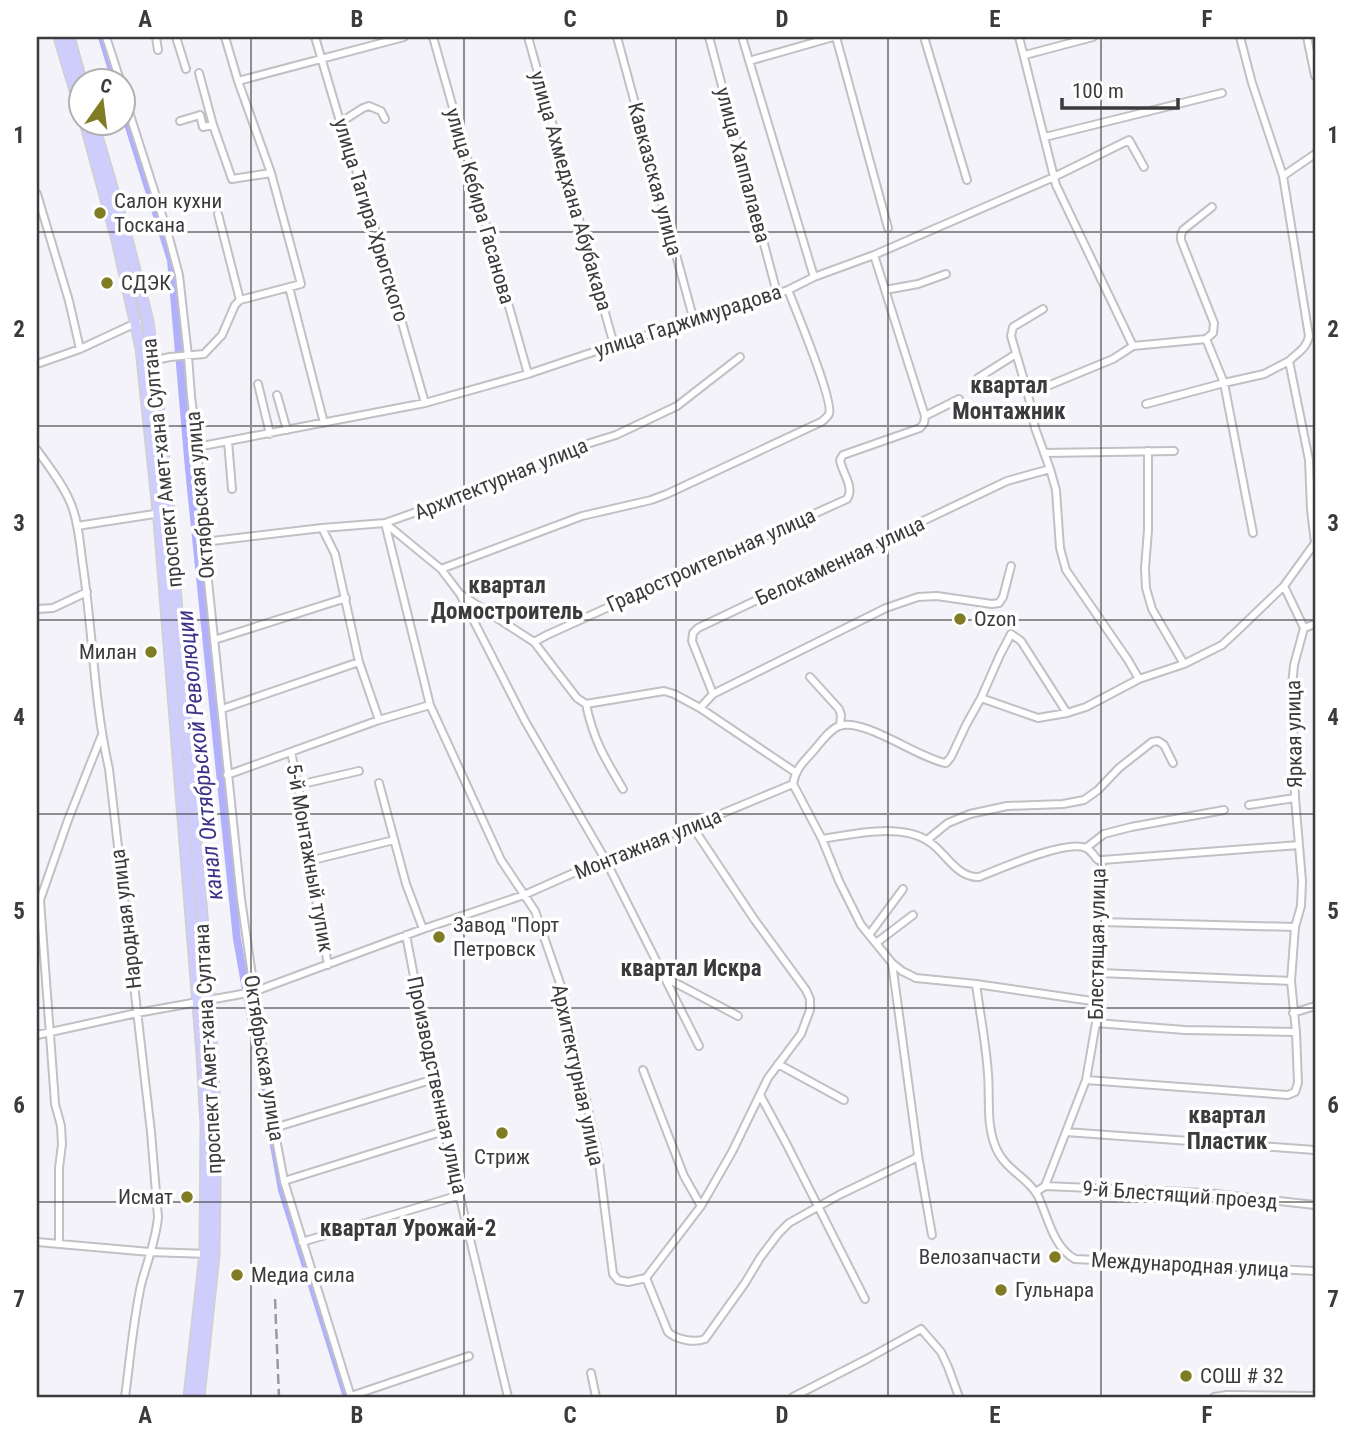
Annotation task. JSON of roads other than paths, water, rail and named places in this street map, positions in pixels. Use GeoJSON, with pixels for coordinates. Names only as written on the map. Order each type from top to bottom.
{"type":"FeatureCollection","features":[{"type":"Feature","properties":{"kind":"main road"},"geometry":{"type":"LineString","coordinates":[[58,37],[67,66]]}},
{"type":"Feature","properties":{"kind":"main road"},"geometry":{"type":"LineString","coordinates":[[69,37],[77,66]]}},
{"type":"Feature","properties":{"kind":"main road"},"geometry":{"type":"LineString","coordinates":[[89,136],[117,240],[141,348],[147,362]]}},
{"type":"Feature","properties":{"kind":"main road","name":"проспект Амет-хана Султана"},"geometry":{"type":"LineString","coordinates":[[97,136],[148,321],[147,362],[162,430],[163,513],[203,1001],[216,1125],[199,1397]]}},
{"type":"Feature","properties":{"kind":"main road"},"geometry":{"type":"LineString","coordinates":[[189,1397],[209,1255]]}},
{"type":"Feature","properties":{"kind":"street"},"geometry":{"type":"LineString","coordinates":[[106,37],[115,66]]}},
{"type":"Feature","properties":{"kind":"street"},"geometry":{"type":"LineString","coordinates":[[156,37],[158,50]]}},
{"type":"Feature","properties":{"kind":"street"},"geometry":{"type":"LineString","coordinates":[[176,37],[186,69]]}},
{"type":"Feature","properties":{"kind":"street"},"geometry":{"type":"LineString","coordinates":[[147,362],[204,354],[222,335],[235,305],[240,300],[301,284],[271,173],[225,37]]}},
{"type":"Feature","properties":{"kind":"street","name":"улица Тагира Хрюгского"},"geometry":{"type":"LineString","coordinates":[[315,37],[365,194],[425,403]]}},
{"type":"Feature","properties":{"kind":"street"},"geometry":{"type":"LineString","coordinates":[[238,81],[404,37]]}},
{"type":"Feature","properties":{"kind":"street","name":"улица Кебира Гасанова"},"geometry":{"type":"LineString","coordinates":[[433,37],[528,374]]}},
{"type":"Feature","properties":{"kind":"street","name":"улица Ахмедхана Абубакара"},"geometry":{"type":"LineString","coordinates":[[527,37],[614,345]]}},
{"type":"Feature","properties":{"kind":"street","name":"Кавказская улица"},"geometry":{"type":"LineString","coordinates":[[617,37],[694,321]]}},
{"type":"Feature","properties":{"kind":"street","name":"улица Хаппалаева"},"geometry":{"type":"LineString","coordinates":[[709,37],[777,293]]}},
{"type":"Feature","properties":{"kind":"street","name":"улица Хаппалаева"},"geometry":{"type":"LineString","coordinates":[[743,37],[814,278]]}},
{"type":"Feature","properties":{"kind":"street"},"geometry":{"type":"LineString","coordinates":[[749,61],[835,37],[888,228]]}},
{"type":"Feature","properties":{"kind":"street"},"geometry":{"type":"LineString","coordinates":[[924,37],[967,180]]}},
{"type":"Feature","properties":{"kind":"street"},"geometry":{"type":"LineString","coordinates":[[1019,37],[1054,177],[1133,346]]}},
{"type":"Feature","properties":{"kind":"street"},"geometry":{"type":"LineString","coordinates":[[1025,55],[1093,37]]}},
{"type":"Feature","properties":{"kind":"street"},"geometry":{"type":"LineString","coordinates":[[1146,404],[1275,370],[1289,361],[1312,337],[1283,176],[1252,83],[1240,37]]}},
{"type":"Feature","properties":{"kind":"street"},"geometry":{"type":"LineString","coordinates":[[1307,37],[1315,76]]}},
{"type":"Feature","properties":{"kind":"street"},"geometry":{"type":"LineString","coordinates":[[200,73],[213,125],[232,179],[271,173]]}},
{"type":"Feature","properties":{"kind":"street"},"geometry":{"type":"LineString","coordinates":[[1045,137],[1223,93]]}},
{"type":"Feature","properties":{"kind":"street"},"geometry":{"type":"LineString","coordinates":[[341,122],[369,106],[382,111],[385,119]]}},
{"type":"Feature","properties":{"kind":"street"},"geometry":{"type":"LineString","coordinates":[[180,121],[200,116],[204,127],[213,125]]}},
{"type":"Feature","properties":{"kind":"street","name":"Октябрьская улица"},"geometry":{"type":"LineString","coordinates":[[136,134],[179,275],[250,992],[284,1181],[351,1396]]}},
{"type":"Feature","properties":{"kind":"street","name":"улица Гаджимурадова"},"geometry":{"type":"LineString","coordinates":[[197,447],[425,403],[528,374],[694,321],[788,290],[874,256],[1054,177],[1129,140],[1144,167]]}},
{"type":"Feature","properties":{"kind":"street"},"geometry":{"type":"LineString","coordinates":[[1283,176],[1315,154]]}},
{"type":"Feature","properties":{"kind":"street"},"geometry":{"type":"LineString","coordinates":[[37,194],[69,301],[80,349]]}},
{"type":"Feature","properties":{"kind":"street"},"geometry":{"type":"LineString","coordinates":[[1028,394],[1113,359],[1133,346],[1206,339],[1213,333],[1214,323],[1181,240],[1183,230],[1212,207]]}},
{"type":"Feature","properties":{"kind":"street"},"geometry":{"type":"LineString","coordinates":[[218,214],[240,300]]}},
{"type":"Feature","properties":{"kind":"street"},"geometry":{"type":"LineString","coordinates":[[874,256],[925,419],[959,399]]}},
{"type":"Feature","properties":{"kind":"street"},"geometry":{"type":"LineString","coordinates":[[885,290],[918,284],[946,274]]}},
{"type":"Feature","properties":{"kind":"street"},"geometry":{"type":"LineString","coordinates":[[289,287],[324,423]]}},
{"type":"Feature","properties":{"kind":"street"},"geometry":{"type":"LineString","coordinates":[[441,569],[582,516],[667,494],[821,422],[828,415],[830,406],[788,290]]}},
{"type":"Feature","properties":{"kind":"street"},"geometry":{"type":"LineString","coordinates":[[1043,309],[1013,327],[1011,336],[1035,428],[1056,490],[1060,548],[1066,570],[1139,679]]}},
{"type":"Feature","properties":{"kind":"street"},"geometry":{"type":"LineString","coordinates":[[37,364],[80,349],[136,323],[148,321]]}},
{"type":"Feature","properties":{"kind":"street"},"geometry":{"type":"LineString","coordinates":[[1206,339],[1224,383],[1253,533]]}},
{"type":"Feature","properties":{"kind":"street"},"geometry":{"type":"LineString","coordinates":[[978,378],[1016,354]]}},
{"type":"Feature","properties":{"kind":"street","name":"Архитектурная улица"},"geometry":{"type":"LineString","coordinates":[[646,1278],[628,1282],[618,1280],[613,1274],[598,1155],[562,989],[535,911],[501,860],[430,705],[385,523],[508,480],[574,447],[616,435],[677,406],[740,357]]}},
{"type":"Feature","properties":{"kind":"street"},"geometry":{"type":"LineString","coordinates":[[981,698],[1038,718],[1086,707],[1139,679],[1184,664],[1222,645],[1284,586],[1315,543],[1309,460],[1289,361]]}},
{"type":"Feature","properties":{"kind":"street"},"geometry":{"type":"LineString","coordinates":[[258,384],[270,433]]}},
{"type":"Feature","properties":{"kind":"street"},"geometry":{"type":"LineString","coordinates":[[277,394],[286,430]]}},
{"type":"Feature","properties":{"kind":"street","name":"Градостроительная улица"},"geometry":{"type":"LineString","coordinates":[[534,642],[847,499],[851,490],[840,460],[844,455],[920,428],[925,419]]}},
{"type":"Feature","properties":{"kind":"street"},"geometry":{"type":"LineString","coordinates":[[228,441],[232,489]]}},
{"type":"Feature","properties":{"kind":"street","name":"Народная улица"},"geometry":{"type":"LineString","coordinates":[[37,450],[72,505],[77,526],[87,592],[101,737],[109,769],[151,1132],[157,1231],[141,1284],[125,1397]]}},
{"type":"Feature","properties":{"kind":"street"},"geometry":{"type":"LineString","coordinates":[[1148,451],[1146,588],[1157,619],[1184,664]]}},
{"type":"Feature","properties":{"kind":"street"},"geometry":{"type":"LineString","coordinates":[[1044,453],[1174,451]]}},
{"type":"Feature","properties":{"kind":"street","name":"Белокаменная улица"},"geometry":{"type":"LineString","coordinates":[[713,694],[692,641],[693,633],[698,628],[1007,481],[1050,469]]}},
{"type":"Feature","properties":{"kind":"street"},"geometry":{"type":"LineString","coordinates":[[77,526],[163,513]]}},
{"type":"Feature","properties":{"kind":"street"},"geometry":{"type":"LineString","coordinates":[[204,542],[385,523],[441,569],[460,594],[525,721],[605,859],[699,1046]]}},
{"type":"Feature","properties":{"kind":"street"},"geometry":{"type":"LineString","coordinates":[[322,528],[335,554],[359,662],[379,720]]}},
{"type":"Feature","properties":{"kind":"street"},"geometry":{"type":"LineString","coordinates":[[700,708],[713,694],[886,608],[918,597],[937,596],[999,603],[1011,566]]}},
{"type":"Feature","properties":{"kind":"street"},"geometry":{"type":"LineString","coordinates":[[1284,586],[1304,628],[1315,624]]}},
{"type":"Feature","properties":{"kind":"street"},"geometry":{"type":"LineString","coordinates":[[37,609],[53,608],[87,592]]}},
{"type":"Feature","properties":{"kind":"street"},"geometry":{"type":"LineString","coordinates":[[460,594],[534,642],[577,698],[586,704],[664,691],[674,694],[700,708],[795,772]]}},
{"type":"Feature","properties":{"kind":"street"},"geometry":{"type":"LineString","coordinates":[[214,640],[346,598]]}},
{"type":"Feature","properties":{"kind":"street","name":"Яркая улица"},"geometry":{"type":"LineString","coordinates":[[1086,1080],[1288,1095],[1295,1092],[1298,1083],[1291,982],[1302,881],[1295,798],[1292,686],[1294,665],[1304,628]]}},
{"type":"Feature","properties":{"kind":"street"},"geometry":{"type":"LineString","coordinates":[[1066,713],[1026,648],[1012,634],[951,757],[946,762],[937,761],[869,730],[856,726],[841,726],[831,732],[795,772],[793,785],[822,839],[861,925],[892,963],[902,971],[916,978],[1099,1002]]}},
{"type":"Feature","properties":{"kind":"street"},"geometry":{"type":"LineString","coordinates":[[222,709],[359,662]]}},
{"type":"Feature","properties":{"kind":"street"},"geometry":{"type":"LineString","coordinates":[[810,677],[839,709],[841,726]]}},
{"type":"Feature","properties":{"kind":"street"},"geometry":{"type":"LineString","coordinates":[[586,704],[590,726],[623,789]]}},
{"type":"Feature","properties":{"kind":"street"},"geometry":{"type":"LineString","coordinates":[[227,775],[379,720],[430,705]]}},
{"type":"Feature","properties":{"kind":"street"},"geometry":{"type":"LineString","coordinates":[[59,1244],[59,1168],[62,1144],[61,1126],[55,1104],[40,900],[101,737]]}},
{"type":"Feature","properties":{"kind":"street"},"geometry":{"type":"LineString","coordinates":[[927,840],[948,823],[970,814],[1007,806],[1063,804],[1084,800],[1152,742],[1157,741],[1164,745],[1173,762]]}},
{"type":"Feature","properties":{"kind":"street","name":"5-й Монтажный тупик"},"geometry":{"type":"LineString","coordinates":[[290,752],[328,965]]}},
{"type":"Feature","properties":{"kind":"street"},"geometry":{"type":"LineString","coordinates":[[298,785],[359,771]]}},
{"type":"Feature","properties":{"kind":"street"},"geometry":{"type":"LineString","coordinates":[[379,783],[406,884],[423,929]]}},
{"type":"Feature","properties":{"kind":"street","name":"Монтажная улица"},"geometry":{"type":"LineString","coordinates":[[37,1035],[250,992],[524,895],[605,859],[793,785]]}},
{"type":"Feature","properties":{"kind":"street"},"geometry":{"type":"LineString","coordinates":[[1249,805],[1295,798]]}},
{"type":"Feature","properties":{"kind":"street"},"geometry":{"type":"LineString","coordinates":[[1086,848],[1104,834],[1224,810]]}},
{"type":"Feature","properties":{"kind":"street"},"geometry":{"type":"LineString","coordinates":[[692,826],[754,919],[806,990],[810,999],[810,1010],[801,1034],[768,1079],[732,1152],[701,1206],[646,1278],[668,1332],[673,1336],[697,1342],[705,1339],[778,1234],[789,1223],[918,1155]]}},
{"type":"Feature","properties":{"kind":"street","name":"Блестящая улица"},"geometry":{"type":"LineString","coordinates":[[822,839],[884,831],[907,833],[927,840],[962,873],[970,877],[979,877],[1048,850],[1082,847],[1098,860],[1102,860],[1099,1002],[1096,1023],[1086,1080],[1045,1186]]}},
{"type":"Feature","properties":{"kind":"street"},"geometry":{"type":"LineString","coordinates":[[309,861],[394,840]]}},
{"type":"Feature","properties":{"kind":"street"},"geometry":{"type":"LineString","coordinates":[[1102,860],[1300,845]]}},
{"type":"Feature","properties":{"kind":"street"},"geometry":{"type":"LineString","coordinates":[[869,936],[903,889]]}},
{"type":"Feature","properties":{"kind":"street"},"geometry":{"type":"LineString","coordinates":[[876,943],[913,915]]}},
{"type":"Feature","properties":{"kind":"street"},"geometry":{"type":"LineString","coordinates":[[1100,922],[1295,927]]}},
{"type":"Feature","properties":{"kind":"street","name":"Производственная улица"},"geometry":{"type":"LineString","coordinates":[[406,935],[444,1131],[508,1397]]}},
{"type":"Feature","properties":{"kind":"street"},"geometry":{"type":"LineString","coordinates":[[892,963],[918,1155],[932,1235]]}},
{"type":"Feature","properties":{"kind":"street"},"geometry":{"type":"LineString","coordinates":[[1100,973],[1291,982]]}},
{"type":"Feature","properties":{"kind":"street"},"geometry":{"type":"LineString","coordinates":[[666,978],[738,1016]]}},
{"type":"Feature","properties":{"kind":"street","name":"Международная улица"},"geometry":{"type":"LineString","coordinates":[[976,984],[987,1066],[992,1138],[1002,1161],[1036,1192],[1056,1239],[1068,1255],[1075,1259],[1315,1271]]}},
{"type":"Feature","properties":{"kind":"street"},"geometry":{"type":"LineString","coordinates":[[1293,1013],[1315,1006]]}},
{"type":"Feature","properties":{"kind":"street"},"geometry":{"type":"LineString","coordinates":[[1096,1023],[1185,1030],[1296,1032]]}},
{"type":"Feature","properties":{"kind":"street"},"geometry":{"type":"LineString","coordinates":[[778,1064],[844,1100]]}},
{"type":"Feature","properties":{"kind":"street"},"geometry":{"type":"LineString","coordinates":[[643,1070],[684,1176],[701,1206]]}},
{"type":"Feature","properties":{"kind":"street"},"geometry":{"type":"LineString","coordinates":[[274,1128],[434,1079]]}},
{"type":"Feature","properties":{"kind":"street"},"geometry":{"type":"LineString","coordinates":[[760,1095],[865,1299]]}},
{"type":"Feature","properties":{"kind":"street"},"geometry":{"type":"LineString","coordinates":[[284,1181],[444,1131]]}},
{"type":"Feature","properties":{"kind":"street"},"geometry":{"type":"LineString","coordinates":[[1066,1132],[1315,1150]]}},
{"type":"Feature","properties":{"kind":"street"},"geometry":{"type":"LineString","coordinates":[[1036,1192],[1045,1186]]}},
{"type":"Feature","properties":{"kind":"street","name":"9-й Блестящий проезд"},"geometry":{"type":"LineString","coordinates":[[1045,1186],[1207,1194],[1315,1205]]}},
{"type":"Feature","properties":{"kind":"street"},"geometry":{"type":"LineString","coordinates":[[302,1242],[460,1195]]}},
{"type":"Feature","properties":{"kind":"street"},"geometry":{"type":"LineString","coordinates":[[37,1242],[209,1255]]}},
{"type":"Feature","properties":{"kind":"street"},"geometry":{"type":"LineString","coordinates":[[793,1397],[921,1329],[941,1352],[959,1397]]}},
{"type":"Feature","properties":{"kind":"street"},"geometry":{"type":"LineString","coordinates":[[351,1396],[469,1356]]}},
{"type":"Feature","properties":{"kind":"street"},"geometry":{"type":"LineString","coordinates":[[591,1373],[596,1397]]}},
{"type":"Feature","properties":{"kind":"street"},"geometry":{"type":"LineString","coordinates":[[1214,1397],[1315,1396]]}},
{"type":"Feature","properties":{"kind":"waterway","name":"канал Октябрьской Революции"},"geometry":{"type":"LineString","coordinates":[[102,37],[111,66]]}},
{"type":"Feature","properties":{"kind":"waterway","name":"канал Октябрьской Революции"},"geometry":{"type":"LineString","coordinates":[[132,136],[171,260],[189,469],[237,939],[282,1190],[347,1397]]}},
{"type":"Feature","properties":{"kind":"railway"},"geometry":{"type":"LineString","coordinates":[[275,1299],[279,1397]]}},
{"type":"Feature","properties":{"kind":"place","name":"Салон кухни Тоскана"},"geometry":{"type":"Point","coordinates":[100,213]}},
{"type":"Feature","properties":{"kind":"place","name":"СДЭК"},"geometry":{"type":"Point","coordinates":[107,283]}},
{"type":"Feature","properties":{"kind":"place","name":"Ozon"},"geometry":{"type":"Point","coordinates":[960,619]}},
{"type":"Feature","properties":{"kind":"place","name":"Милан"},"geometry":{"type":"Point","coordinates":[151,652]}},
{"type":"Feature","properties":{"kind":"place","name":"Завод \"Порт Петровск"},"geometry":{"type":"Point","coordinates":[439,937]}},
{"type":"Feature","properties":{"kind":"place","name":"Стриж"},"geometry":{"type":"Point","coordinates":[502,1133]}},
{"type":"Feature","properties":{"kind":"place","name":"Исмат"},"geometry":{"type":"Point","coordinates":[187,1197]}},
{"type":"Feature","properties":{"kind":"place","name":"Велозапчасти"},"geometry":{"type":"Point","coordinates":[1055,1257]}},
{"type":"Feature","properties":{"kind":"place","name":"Медиа сила"},"geometry":{"type":"Point","coordinates":[237,1275]}},
{"type":"Feature","properties":{"kind":"place","name":"Гульнара"},"geometry":{"type":"Point","coordinates":[1001,1290]}},
{"type":"Feature","properties":{"kind":"place","name":"СОШ # 32"},"geometry":{"type":"Point","coordinates":[1186,1376]}},
{"type":"Feature","properties":{"kind":"district","name":"квартал Монтажник"},"geometry":{"type":"Point","coordinates":[1009,398]}},
{"type":"Feature","properties":{"kind":"district","name":"квартал Домостроитель"},"geometry":{"type":"Point","coordinates":[507,598]}},
{"type":"Feature","properties":{"kind":"district","name":"квартал Искра"},"geometry":{"type":"Point","coordinates":[691,968]}},
{"type":"Feature","properties":{"kind":"district","name":"квартал Пластик"},"geometry":{"type":"Point","coordinates":[1227,1128]}},
{"type":"Feature","properties":{"kind":"district","name":"квартал Урожай-2"},"geometry":{"type":"Point","coordinates":[408,1228]}}]}
